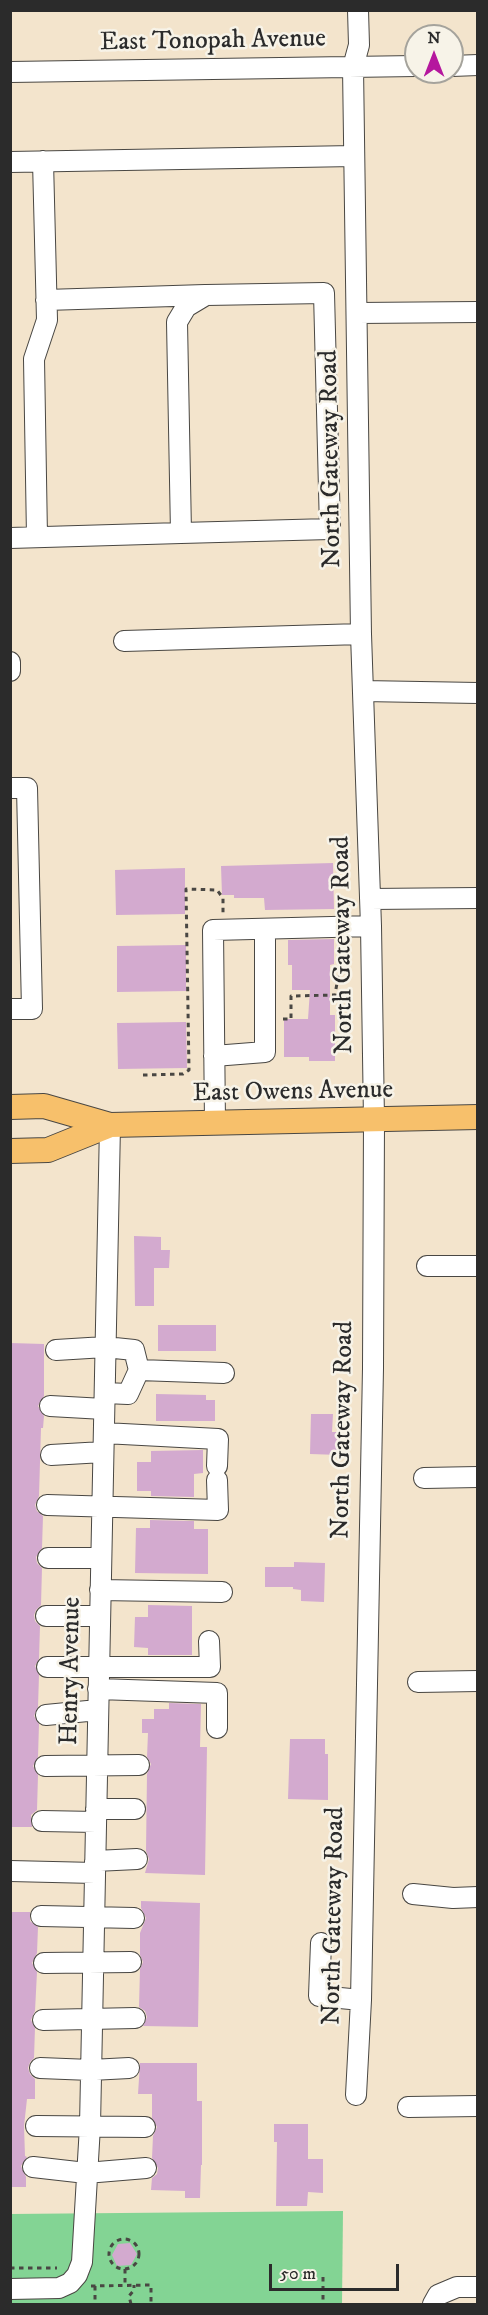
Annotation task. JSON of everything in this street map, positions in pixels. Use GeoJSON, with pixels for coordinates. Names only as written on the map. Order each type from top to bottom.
{"type":"FeatureCollection","features":[{"type":"Feature","properties":{"kind":"main road","name":"East Owens Avenue"},"geometry":{"type":"LineString","coordinates":[[10,1107],[44,1106],[110,1125],[477,1117]]}},
{"type":"Feature","properties":{"kind":"main road","name":"East Owens Avenue"},"geometry":{"type":"LineString","coordinates":[[10,1151],[48,1150],[110,1125]]}},
{"type":"Feature","properties":{"kind":"street","name":"North Gateway Road"},"geometry":{"type":"LineString","coordinates":[[356,2095],[361,2000],[373,1380],[374,1119],[371,926],[361,634],[354,156],[354,67],[359,45],[358,10]]}},
{"type":"Feature","properties":{"kind":"street","name":"East Tonopah Avenue"},"geometry":{"type":"LineString","coordinates":[[10,72],[404,66]]}},
{"type":"Feature","properties":{"kind":"street"},"geometry":{"type":"LineString","coordinates":[[10,162],[354,156]]}},
{"type":"Feature","properties":{"kind":"street"},"geometry":{"type":"LineString","coordinates":[[37,537],[34,359],[47,320],[44,161]]}},
{"type":"Feature","properties":{"kind":"street"},"geometry":{"type":"LineString","coordinates":[[10,538],[330,529],[324,293],[46,300]]}},
{"type":"Feature","properties":{"kind":"street"},"geometry":{"type":"LineString","coordinates":[[181,533],[177,322],[186,307],[206,295]]}},
{"type":"Feature","properties":{"kind":"street"},"geometry":{"type":"LineString","coordinates":[[358,313],[477,312]]}},
{"type":"Feature","properties":{"kind":"street"},"geometry":{"type":"LineString","coordinates":[[124,641],[361,634]]}},
{"type":"Feature","properties":{"kind":"street"},"geometry":{"type":"LineString","coordinates":[[10,662],[10,671]]}},
{"type":"Feature","properties":{"kind":"street"},"geometry":{"type":"LineString","coordinates":[[363,691],[477,693]]}},
{"type":"Feature","properties":{"kind":"street"},"geometry":{"type":"LineString","coordinates":[[10,788],[27,788],[32,1009],[10,1010]]}},
{"type":"Feature","properties":{"kind":"street"},"geometry":{"type":"LineString","coordinates":[[370,899],[477,898]]}},
{"type":"Feature","properties":{"kind":"street"},"geometry":{"type":"LineString","coordinates":[[215,1123],[214,1056],[218,930],[371,926]]}},
{"type":"Feature","properties":{"kind":"street"},"geometry":{"type":"LineString","coordinates":[[214,1056],[265,1052],[265,929]]}},
{"type":"Feature","properties":{"kind":"street","name":"Henry Avenue"},"geometry":{"type":"LineString","coordinates":[[10,2289],[44,2296],[70,2283],[77,2275],[82,2262],[90,2126],[110,1125]]}},
{"type":"Feature","properties":{"kind":"street"},"geometry":{"type":"LineString","coordinates":[[427,1266],[477,1266]]}},
{"type":"Feature","properties":{"kind":"street"},"geometry":{"type":"LineString","coordinates":[[50,1406],[104,1401],[128,1394],[139,1370],[134,1350],[105,1347],[56,1350]]}},
{"type":"Feature","properties":{"kind":"street"},"geometry":{"type":"LineString","coordinates":[[139,1370],[224,1373]]}},
{"type":"Feature","properties":{"kind":"street"},"geometry":{"type":"LineString","coordinates":[[47,1505],[218,1510],[218,1439],[103,1443],[51,1455]]}},
{"type":"Feature","properties":{"kind":"street"},"geometry":{"type":"LineString","coordinates":[[423,1478],[477,1477]]}},
{"type":"Feature","properties":{"kind":"street"},"geometry":{"type":"LineString","coordinates":[[48,1558],[101,1558]]}},
{"type":"Feature","properties":{"kind":"street"},"geometry":{"type":"LineString","coordinates":[[100,1590],[222,1592]]}},
{"type":"Feature","properties":{"kind":"street"},"geometry":{"type":"LineString","coordinates":[[46,1616],[100,1616]]}},
{"type":"Feature","properties":{"kind":"street"},"geometry":{"type":"LineString","coordinates":[[46,1667],[210,1667],[209,1641]]}},
{"type":"Feature","properties":{"kind":"street"},"geometry":{"type":"LineString","coordinates":[[418,1682],[477,1681]]}},
{"type":"Feature","properties":{"kind":"street"},"geometry":{"type":"LineString","coordinates":[[98,1689],[218,1693],[218,1728]]}},
{"type":"Feature","properties":{"kind":"street"},"geometry":{"type":"LineString","coordinates":[[46,1715],[98,1710]]}},
{"type":"Feature","properties":{"kind":"street"},"geometry":{"type":"LineString","coordinates":[[45,1766],[139,1765]]}},
{"type":"Feature","properties":{"kind":"street"},"geometry":{"type":"LineString","coordinates":[[42,1821],[135,1809]]}},
{"type":"Feature","properties":{"kind":"street"},"geometry":{"type":"LineString","coordinates":[[10,1871],[95,1867],[137,1859]]}},
{"type":"Feature","properties":{"kind":"street"},"geometry":{"type":"LineString","coordinates":[[413,1894],[453,1898],[477,1897]]}},
{"type":"Feature","properties":{"kind":"street"},"geometry":{"type":"LineString","coordinates":[[41,1916],[134,1918]]}},
{"type":"Feature","properties":{"kind":"street"},"geometry":{"type":"LineString","coordinates":[[321,1943],[319,1996],[361,2000]]}},
{"type":"Feature","properties":{"kind":"street"},"geometry":{"type":"LineString","coordinates":[[44,1963],[131,1962]]}},
{"type":"Feature","properties":{"kind":"street"},"geometry":{"type":"LineString","coordinates":[[43,2020],[135,2018]]}},
{"type":"Feature","properties":{"kind":"street"},"geometry":{"type":"LineString","coordinates":[[40,2068],[91,2070],[129,2068]]}},
{"type":"Feature","properties":{"kind":"street"},"geometry":{"type":"LineString","coordinates":[[408,2107],[477,2106]]}},
{"type":"Feature","properties":{"kind":"street"},"geometry":{"type":"LineString","coordinates":[[36,2126],[145,2127]]}},
{"type":"Feature","properties":{"kind":"street"},"geometry":{"type":"LineString","coordinates":[[33,2168],[86,2173],[146,2168]]}},
{"type":"Feature","properties":{"kind":"street"},"geometry":{"type":"LineString","coordinates":[[433,2304],[438,2295],[457,2287],[477,2287]]}},
{"type":"Feature","properties":{"kind":"path"},"geometry":{"type":"LineString","coordinates":[[143,1075],[183,1074],[189,1070],[186,890],[218,890],[223,898],[218,930]]}},
{"type":"Feature","properties":{"kind":"path"},"geometry":{"type":"LineString","coordinates":[[265,1019],[291,1019],[291,996],[335,995],[339,942],[335,936],[335,927]]}},
{"type":"Feature","properties":{"kind":"path"},"geometry":{"type":"LineString","coordinates":[[122,2239],[132,2241],[139,2253],[134,2266],[125,2269],[112,2263],[109,2253],[113,2244],[122,2239]]}},
{"type":"Feature","properties":{"kind":"path"},"geometry":{"type":"LineString","coordinates":[[125,2269],[125,2286]]}},
{"type":"Feature","properties":{"kind":"path"},"geometry":{"type":"LineString","coordinates":[[323,2277],[323,2304]]}},
{"type":"Feature","properties":{"kind":"path"},"geometry":{"type":"LineString","coordinates":[[131,2304],[129,2296],[134,2290],[134,2285]]}},
{"type":"Feature","properties":{"kind":"path"},"geometry":{"type":"LineString","coordinates":[[86,2286],[151,2285],[151,2304]]}},
{"type":"Feature","properties":{"kind":"path"},"geometry":{"type":"LineString","coordinates":[[95,2286],[95,2304]]}},
{"type":"Feature","properties":{"kind":"green space"},"geometry":{"type":"Polygon","coordinates":[[[343,2211],[342,2304],[11,2304],[10,2214],[343,2211]]]}},
{"type":"Feature","properties":{"kind":"building"},"geometry":{"type":"Polygon","coordinates":[[[333,863],[334,909],[265,910],[264,898],[234,898],[234,895],[222,895],[221,866],[333,863]]]}},
{"type":"Feature","properties":{"kind":"building"},"geometry":{"type":"Polygon","coordinates":[[[185,868],[185,914],[116,915],[115,870],[185,868]]]}},
{"type":"Feature","properties":{"kind":"building"},"geometry":{"type":"Polygon","coordinates":[[[334,939],[334,964],[330,965],[330,1015],[335,1015],[335,1061],[309,1061],[309,1057],[284,1057],[284,1019],[308,1019],[310,990],[292,990],[292,965],[288,965],[288,940],[334,939]]]}},
{"type":"Feature","properties":{"kind":"building"},"geometry":{"type":"Polygon","coordinates":[[[186,945],[186,991],[117,992],[117,946],[186,945]]]}},
{"type":"Feature","properties":{"kind":"building"},"geometry":{"type":"Polygon","coordinates":[[[186,1022],[187,1068],[118,1069],[117,1023],[186,1022]]]}},
{"type":"Feature","properties":{"kind":"building"},"geometry":{"type":"Polygon","coordinates":[[[134,1236],[161,1237],[161,1250],[170,1250],[169,1268],[154,1268],[154,1306],[135,1306],[134,1236]]]}},
{"type":"Feature","properties":{"kind":"building"},"geometry":{"type":"Polygon","coordinates":[[[158,1325],[216,1325],[216,1351],[158,1351],[158,1325]]]}},
{"type":"Feature","properties":{"kind":"building"},"geometry":{"type":"Polygon","coordinates":[[[10,1343],[44,1344],[44,1396],[38,1406],[44,1416],[43,1428],[41,1428],[39,1496],[35,1505],[37,1511],[43,1516],[42,1548],[36,1557],[37,1563],[42,1568],[41,1605],[34,1615],[35,1621],[40,1626],[39,1659],[35,1666],[39,1675],[38,1707],[34,1716],[39,1724],[38,1757],[33,1766],[38,1775],[37,1810],[31,1815],[32,1827],[10,1827],[10,1343]]]}},
{"type":"Feature","properties":{"kind":"building"},"geometry":{"type":"Polygon","coordinates":[[[156,1394],[206,1395],[206,1400],[215,1400],[215,1421],[156,1421],[156,1394]]]}},
{"type":"Feature","properties":{"kind":"building"},"geometry":{"type":"Polygon","coordinates":[[[311,1414],[333,1414],[332,1432],[340,1432],[340,1455],[310,1454],[311,1414]]]}},
{"type":"Feature","properties":{"kind":"building"},"geometry":{"type":"Polygon","coordinates":[[[203,1450],[203,1473],[194,1474],[194,1497],[151,1496],[151,1491],[137,1491],[137,1462],[151,1462],[151,1451],[203,1450]]]}},
{"type":"Feature","properties":{"kind":"building"},"geometry":{"type":"Polygon","coordinates":[[[150,1520],[194,1521],[194,1529],[208,1529],[208,1574],[135,1573],[136,1528],[150,1528],[150,1520]]]}},
{"type":"Feature","properties":{"kind":"building"},"geometry":{"type":"Polygon","coordinates":[[[294,1562],[325,1563],[324,1602],[301,1601],[301,1590],[293,1589],[293,1587],[265,1587],[265,1567],[294,1567],[294,1562]]]}},
{"type":"Feature","properties":{"kind":"building"},"geometry":{"type":"Polygon","coordinates":[[[148,1605],[192,1606],[192,1655],[148,1655],[148,1648],[134,1647],[135,1617],[148,1617],[148,1605]]]}},
{"type":"Feature","properties":{"kind":"building"},"geometry":{"type":"Polygon","coordinates":[[[169,1703],[201,1704],[200,1747],[207,1747],[205,1875],[145,1873],[149,1859],[146,1851],[147,1774],[151,1764],[147,1757],[148,1733],[142,1733],[142,1719],[154,1719],[154,1709],[169,1709],[169,1703]]]}},
{"type":"Feature","properties":{"kind":"building"},"geometry":{"type":"Polygon","coordinates":[[[290,1739],[325,1739],[325,1754],[328,1754],[328,1800],[288,1799],[290,1739]]]}},
{"type":"Feature","properties":{"kind":"building"},"geometry":{"type":"Polygon","coordinates":[[[141,1901],[200,1903],[198,2027],[143,2026],[147,2017],[145,2011],[139,2007],[140,1969],[143,1962],[140,1955],[140,1933],[146,1918],[141,1908],[141,1901]]]}},
{"type":"Feature","properties":{"kind":"building"},"geometry":{"type":"Polygon","coordinates":[[[10,1912],[30,1912],[30,1921],[38,1927],[37,1953],[32,1963],[37,1972],[35,2011],[31,2020],[35,2028],[34,2058],[28,2068],[35,2079],[35,2099],[27,2099],[24,2126],[25,2156],[27,2157],[21,2166],[26,2177],[26,2187],[10,2187],[10,1912]]]}},
{"type":"Feature","properties":{"kind":"building"},"geometry":{"type":"Polygon","coordinates":[[[140,2063],[197,2063],[197,2101],[202,2101],[200,2198],[185,2198],[185,2191],[151,2190],[152,2178],[157,2174],[158,2168],[152,2158],[153,2136],[157,2127],[152,2118],[152,2094],[138,2094],[140,2063]]]}},
{"type":"Feature","properties":{"kind":"building"},"geometry":{"type":"Polygon","coordinates":[[[274,2124],[308,2124],[308,2159],[323,2159],[323,2193],[308,2192],[307,2206],[276,2206],[277,2142],[274,2142],[274,2124]]]}},
{"type":"Feature","properties":{"kind":"building"},"geometry":{"type":"Polygon","coordinates":[[[130,2243],[137,2254],[131,2265],[117,2266],[112,2255],[118,2244],[130,2243]]]}}]}
